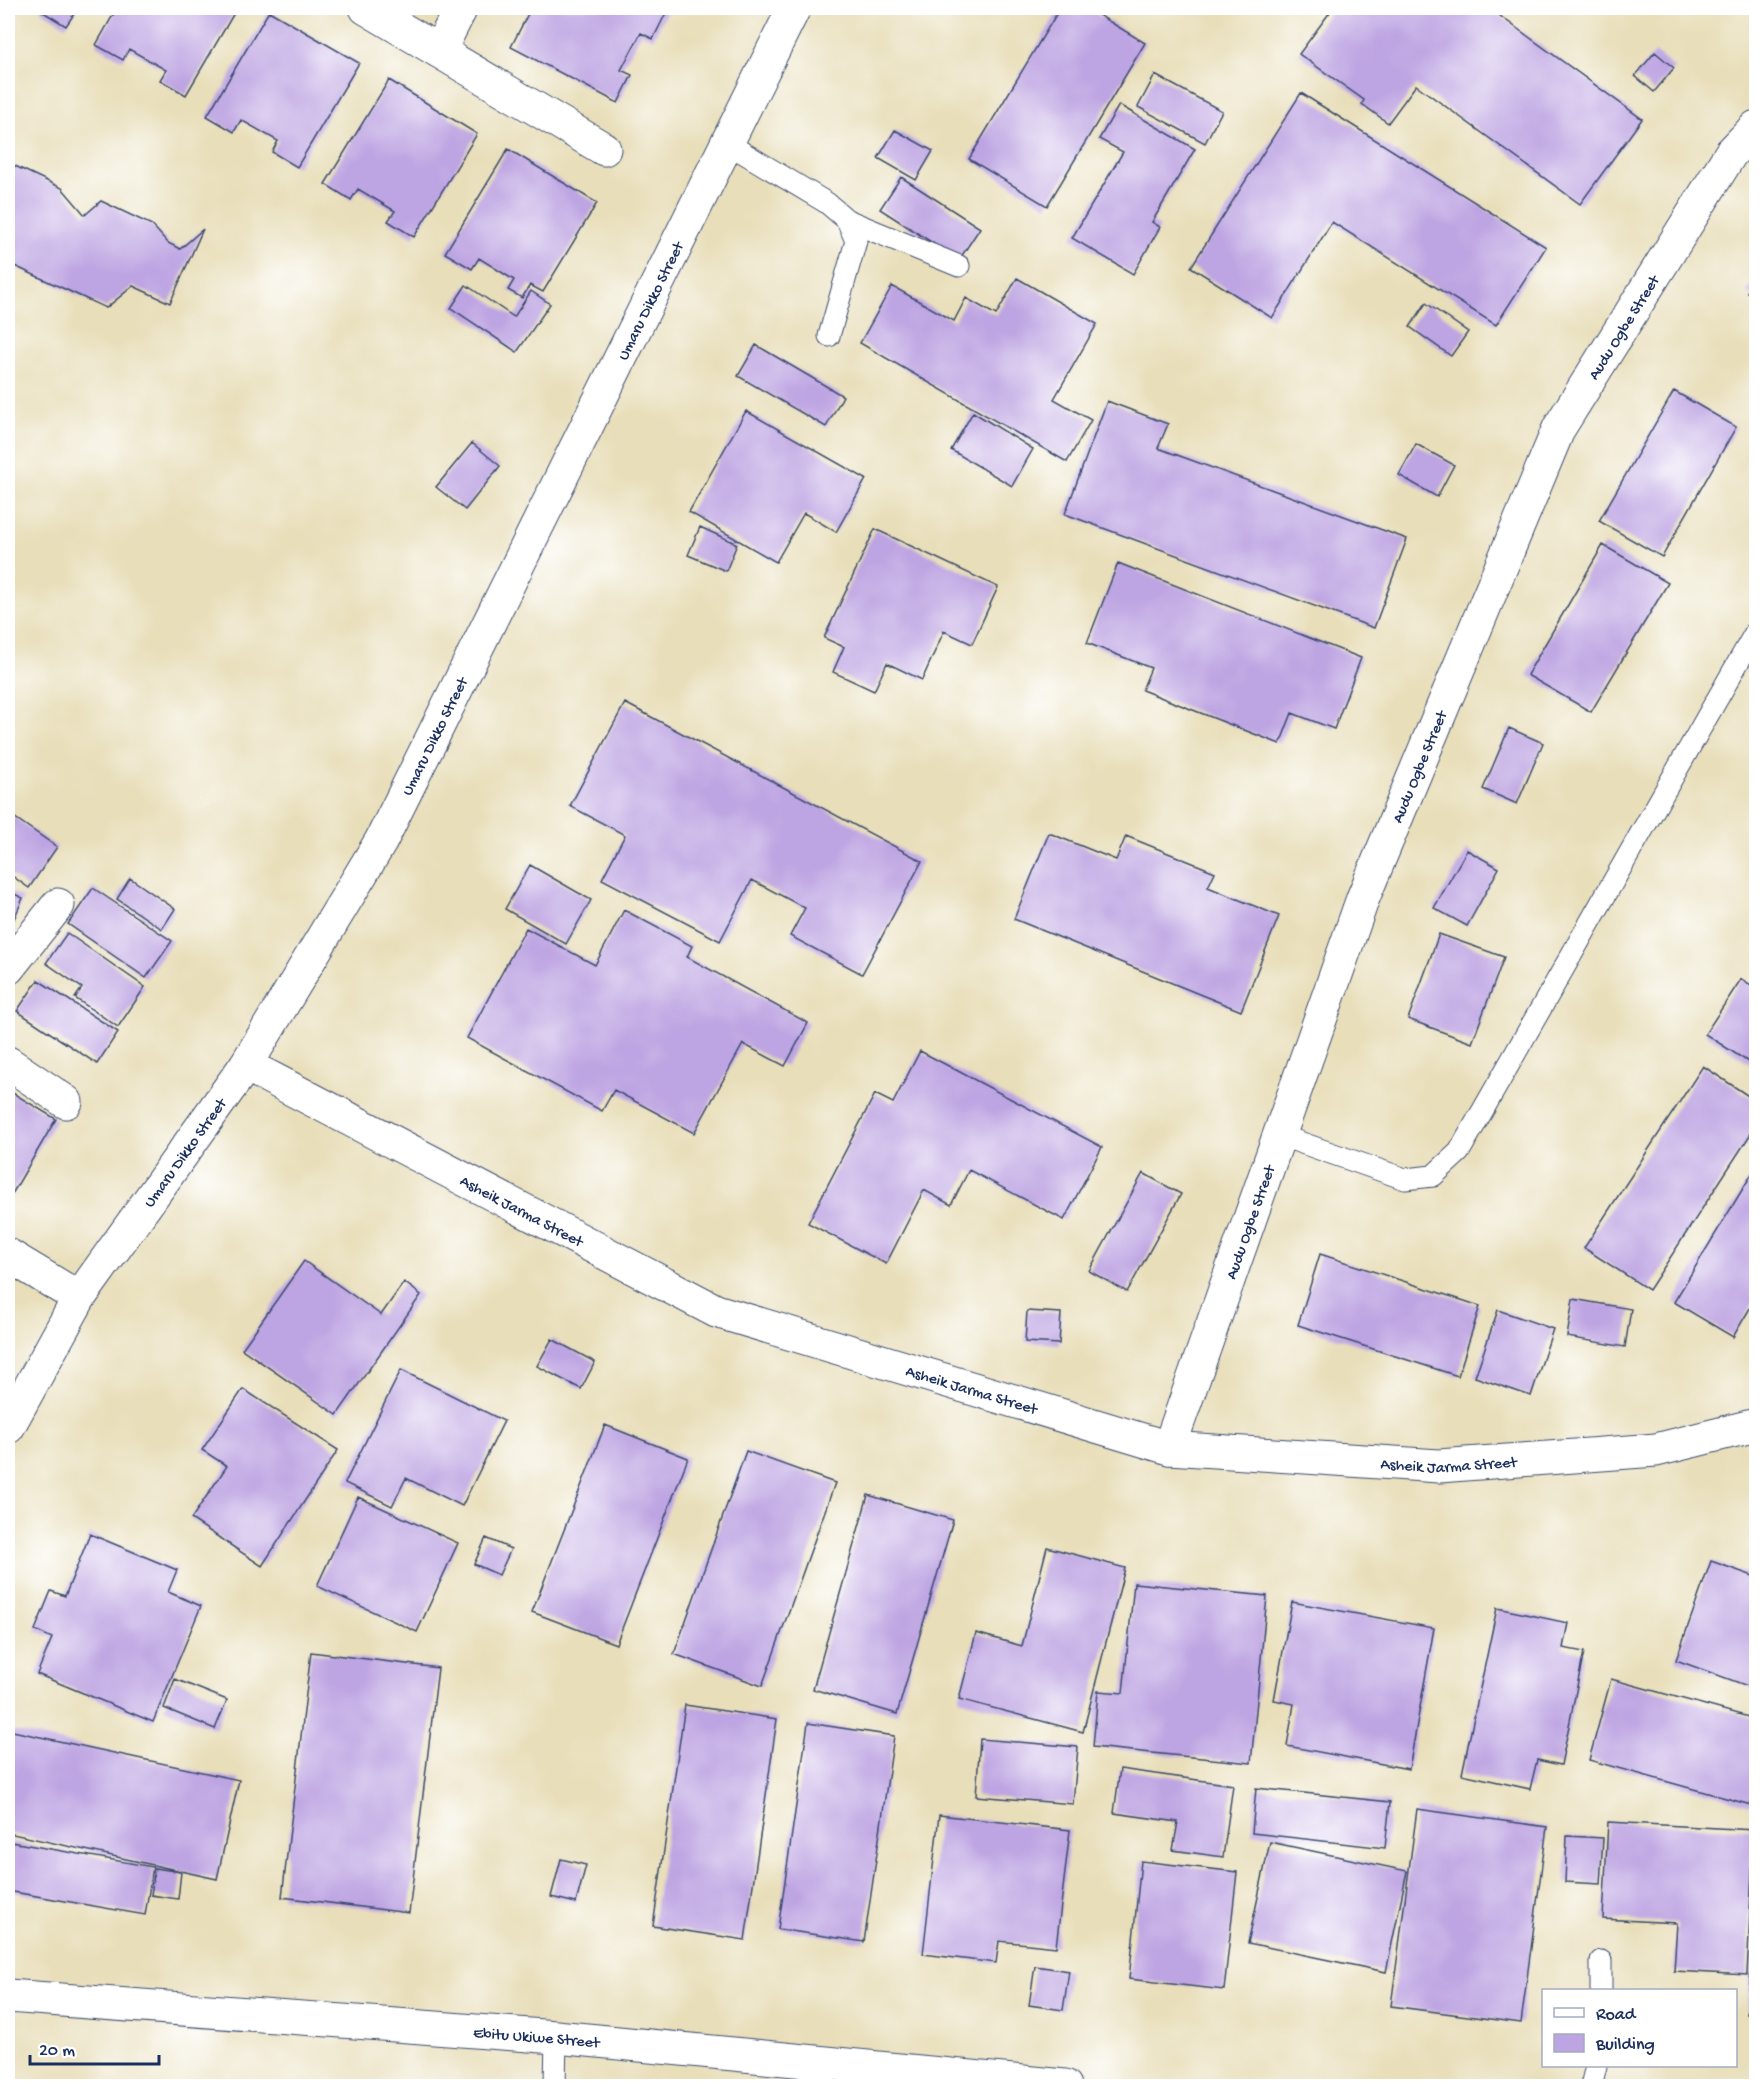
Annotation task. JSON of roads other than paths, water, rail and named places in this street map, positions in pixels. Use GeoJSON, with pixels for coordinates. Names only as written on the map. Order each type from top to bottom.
{"type":"FeatureCollection","features":[{"type":"Feature","properties":{"kind":"street"},"geometry":{"type":"LineString","coordinates":[[366,8],[604,149]]}},
{"type":"Feature","properties":{"kind":"street"},"geometry":{"type":"LineString","coordinates":[[439,51],[461,8]]}},
{"type":"Feature","properties":{"kind":"street","name":"Umaru Dikko Street"},"geometry":{"type":"LineString","coordinates":[[8,1427],[79,1298],[246,1065],[381,841],[794,8]]}},
{"type":"Feature","properties":{"kind":"street","name":"Audu Ogbe Street"},"geometry":{"type":"LineString","coordinates":[[1169,1448],[1363,898],[1559,428],[1731,153],[1756,127]]}},
{"type":"Feature","properties":{"kind":"street"},"geometry":{"type":"LineString","coordinates":[[8,968],[58,905]]}},
{"type":"Feature","properties":{"kind":"street"},"geometry":{"type":"LineString","coordinates":[[8,1064],[66,1102]]}},
{"type":"Feature","properties":{"kind":"street","name":"Asheik Jarma Street"},"geometry":{"type":"LineString","coordinates":[[246,1065],[716,1311],[1169,1448],[1439,1466],[1656,1450],[1756,1425]]}},
{"type":"Feature","properties":{"kind":"street"},"geometry":{"type":"LineString","coordinates":[[8,1255],[79,1298]]}},
{"type":"Feature","properties":{"kind":"street","name":"Ebitu Ukiwe Street"},"geometry":{"type":"LineString","coordinates":[[8,1995],[556,2037],[974,2081],[1065,2086]]}},
{"type":"Feature","properties":{"kind":"lane"},"geometry":{"type":"LineString","coordinates":[[727,143],[827,203],[847,220],[959,266]]}},
{"type":"Feature","properties":{"kind":"lane"},"geometry":{"type":"LineString","coordinates":[[829,336],[856,241],[847,220]]}},
{"type":"Feature","properties":{"kind":"lane"},"geometry":{"type":"LineString","coordinates":[[1279,1135],[1405,1179],[1433,1176],[1459,1152],[1756,631]]}},
{"type":"Feature","properties":{"kind":"lane"},"geometry":{"type":"LineString","coordinates":[[1601,1961],[1601,1989]]}},
{"type":"Feature","properties":{"kind":"lane"},"geometry":{"type":"LineString","coordinates":[[555,2086],[556,2037]]}},
{"type":"Feature","properties":{"kind":"lane"},"geometry":{"type":"LineString","coordinates":[[1591,2086],[1596,2067]]}}]}
